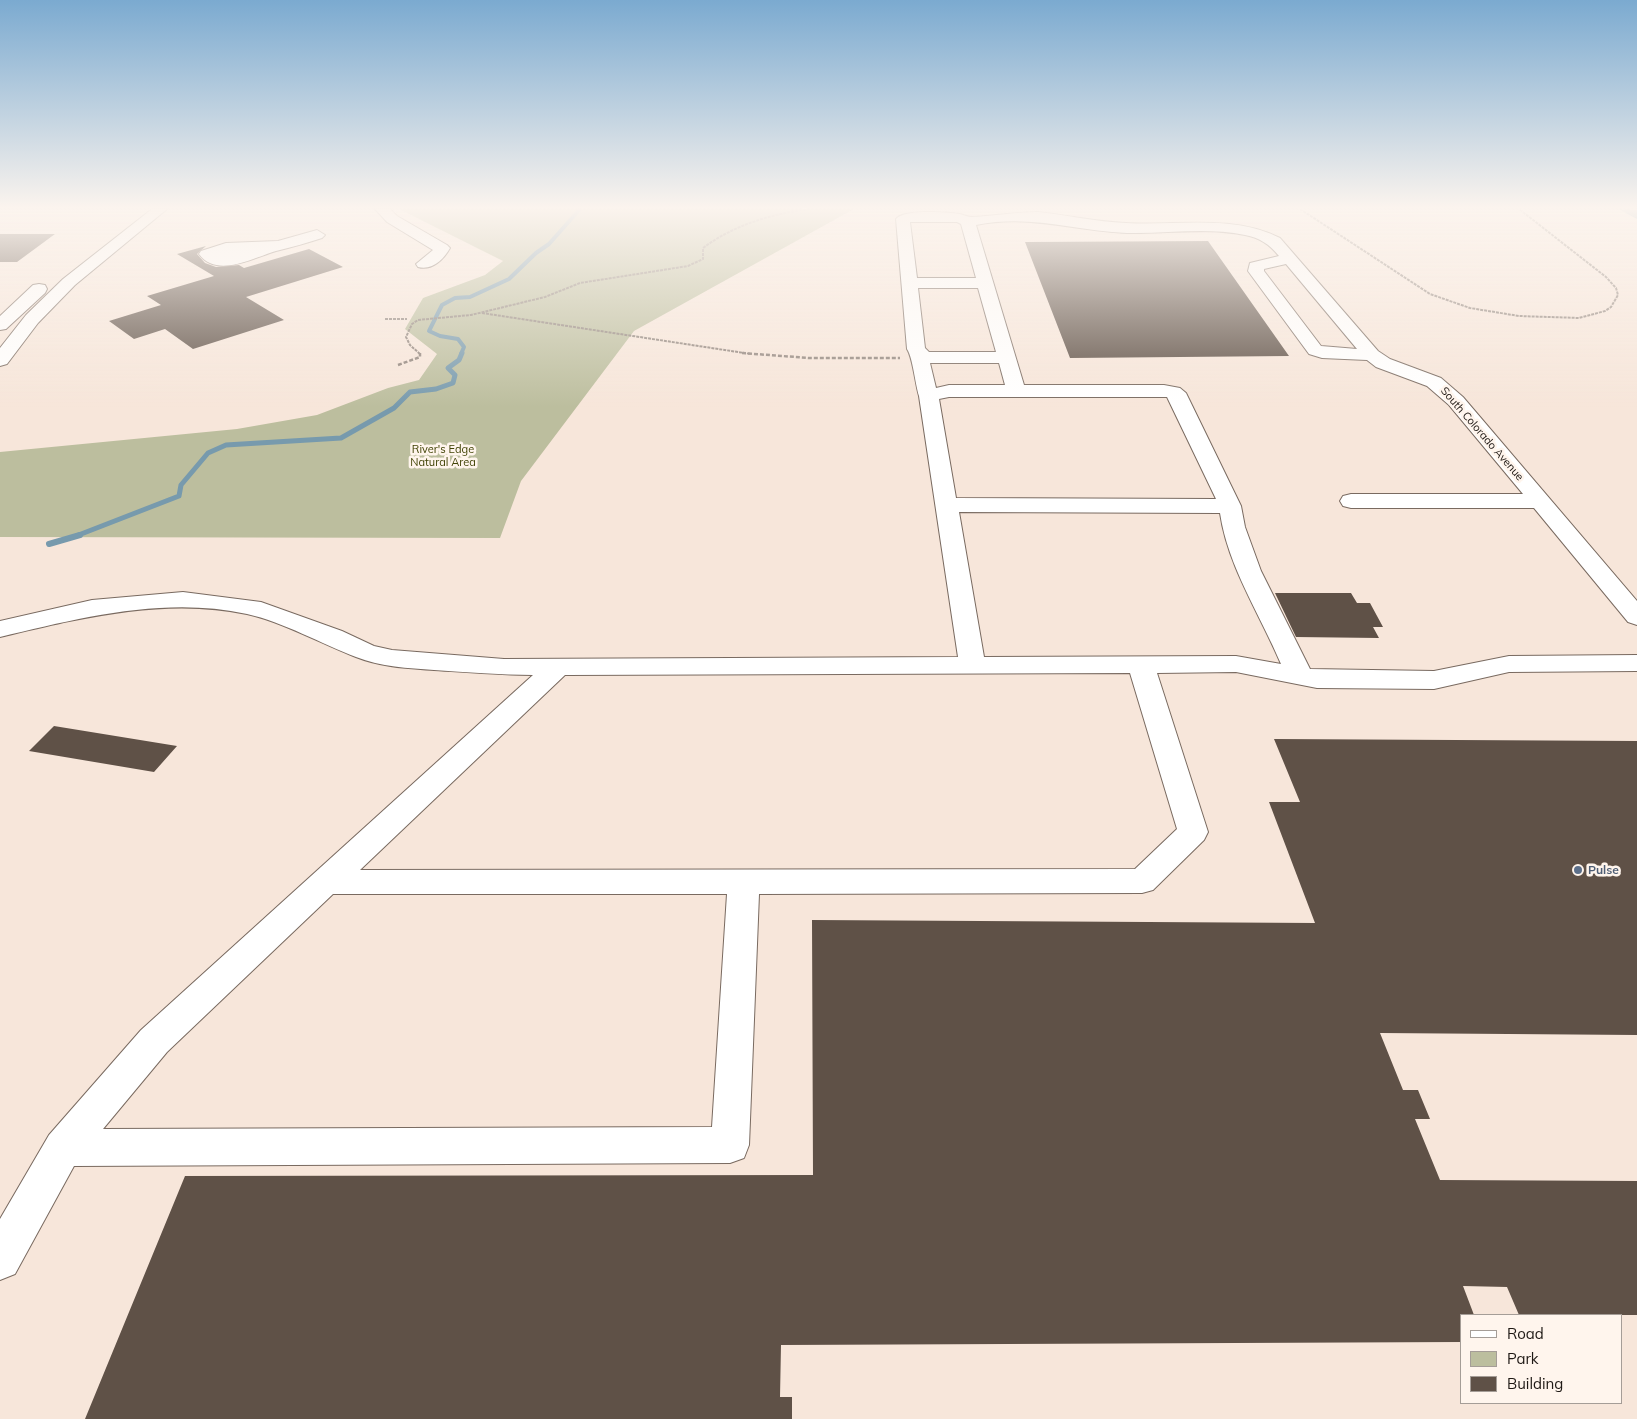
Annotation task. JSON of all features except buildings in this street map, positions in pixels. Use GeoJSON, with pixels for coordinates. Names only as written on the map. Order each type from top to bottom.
{"type":"FeatureCollection","features":[{"type":"Feature","properties":{"kind":"street"},"geometry":{"type":"LineString","coordinates":[[0,325],[56,275]]}},
{"type":"Feature","properties":{"kind":"street"},"geometry":{"type":"LineString","coordinates":[[3,354],[32,319],[77,275]]}},
{"type":"Feature","properties":{"kind":"street"},"geometry":{"type":"LineString","coordinates":[[908,275],[916,348],[920,353],[922,374],[929,396],[972,665]]}},
{"type":"Feature","properties":{"kind":"street"},"geometry":{"type":"LineString","coordinates":[[984,275],[1016,391]]}},
{"type":"Feature","properties":{"kind":"street"},"geometry":{"type":"LineString","coordinates":[[1259,275],[1315,350],[1322,353],[1372,355]]}},
{"type":"Feature","properties":{"kind":"street","name":"South Colorado Avenue"},"geometry":{"type":"LineString","coordinates":[[1304,275],[1372,355],[1383,362],[1439,386],[1456,401],[1637,617]]}},
{"type":"Feature","properties":{"kind":"street"},"geometry":{"type":"LineString","coordinates":[[909,283],[986,283]]}},
{"type":"Feature","properties":{"kind":"street"},"geometry":{"type":"LineString","coordinates":[[921,358],[1007,357]]}},
{"type":"Feature","properties":{"kind":"street"},"geometry":{"type":"LineString","coordinates":[[929,396],[949,391],[1173,392],[1179,397],[1230,506],[1231,520],[1240,550],[1300,676]]}},
{"type":"Feature","properties":{"kind":"street"},"geometry":{"type":"LineString","coordinates":[[1352,501],[1540,501]]}},
{"type":"Feature","properties":{"kind":"street"},"geometry":{"type":"LineString","coordinates":[[946,505],[1230,506]]}},
{"type":"Feature","properties":{"kind":"street"},"geometry":{"type":"LineString","coordinates":[[0,629],[92,608],[183,600],[252,608],[317,630],[366,652],[392,658],[504,667],[1236,664],[1317,679],[1434,680],[1509,664],[1637,663]]}},
{"type":"Feature","properties":{"kind":"street"},"geometry":{"type":"LineString","coordinates":[[326,882],[1142,882],[1193,832],[1141,665]]}},
{"type":"Feature","properties":{"kind":"street"},"geometry":{"type":"LineString","coordinates":[[0,1259],[63,1148],[154,1041],[558,667]]}},
{"type":"Feature","properties":{"kind":"street"},"geometry":{"type":"LineString","coordinates":[[63,1148],[730,1145],[744,882]]}},
{"type":"Feature","properties":{"kind":"path"},"geometry":{"type":"LineString","coordinates":[[398,365],[420,357],[420,352],[410,345],[406,337],[412,324],[422,319],[447,318],[481,312],[544,297],[580,283],[626,275]]}},
{"type":"Feature","properties":{"kind":"path"},"geometry":{"type":"LineString","coordinates":[[1401,275],[1430,294],[1454,304],[1499,314],[1555,318],[1594,315],[1611,307],[1618,295],[1616,288],[1604,275]]}},
{"type":"Feature","properties":{"kind":"path"},"geometry":{"type":"LineString","coordinates":[[481,312],[643,339],[759,355],[809,358],[921,358]]}},
{"type":"Feature","properties":{"kind":"path"},"geometry":{"type":"LineString","coordinates":[[385,319],[407,319]]}},
{"type":"Feature","properties":{"kind":"green space","name":"River's Edge Natural Area"},"geometry":{"type":"Polygon","coordinates":[[[484,275],[735,275],[634,331],[521,481],[500,538],[0,537],[0,452],[237,429],[317,415],[388,388],[419,380],[437,354],[405,329],[423,298],[484,275]]]}},
{"type":"Feature","properties":{"kind":"waterway"},"geometry":{"type":"LineString","coordinates":[[461,354],[464,347],[458,339],[440,336],[429,331],[442,305],[455,298],[470,297],[509,279],[513,275]]}},
{"type":"Feature","properties":{"kind":"waterway"},"geometry":{"type":"LineString","coordinates":[[76,536],[179,496],[181,485],[208,453],[226,445],[341,438],[394,408],[410,392],[436,389],[453,383],[455,375],[448,368],[459,360],[462,353]]}},
{"type":"Feature","properties":{"kind":"waterway"},"geometry":{"type":"LineString","coordinates":[[49,544],[80,535]]}},
{"type":"Feature","properties":{"kind":"place","name":"Pulse"},"geometry":{"type":"Point","coordinates":[1578,870]}}]}
